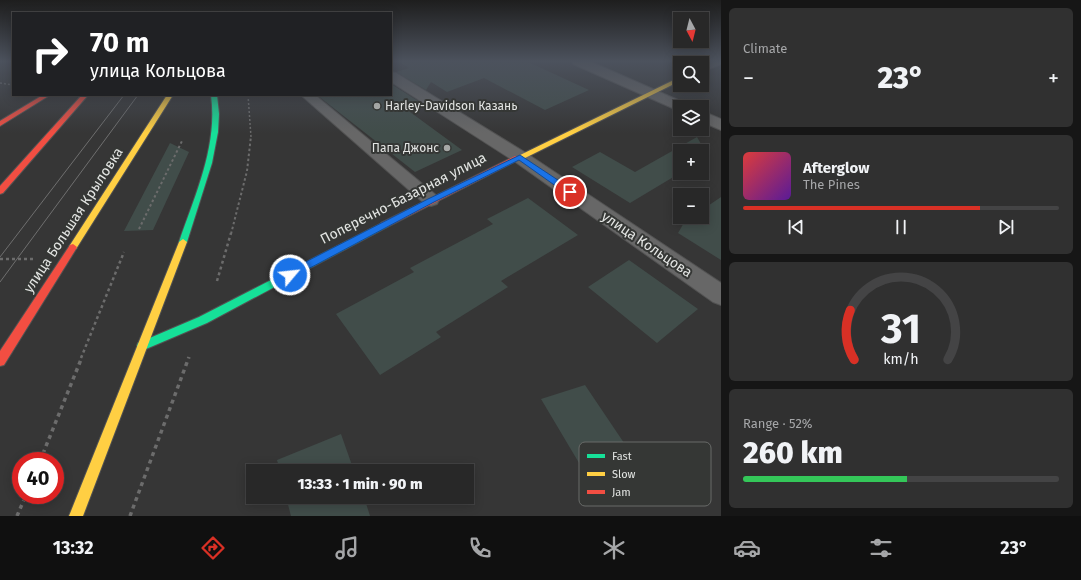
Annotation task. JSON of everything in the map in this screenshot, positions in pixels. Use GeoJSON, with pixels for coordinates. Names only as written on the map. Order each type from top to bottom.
{"type":"FeatureCollection","features":[{"type":"Feature","properties":{"kind":"main road","name":"Поперечно-Базарная улица"},"geometry":{"type":"LineString","coordinates":[[142,346],[203,320],[431,200],[667,85]]}},
{"type":"Feature","properties":{"kind":"main road"},"geometry":{"type":"LineString","coordinates":[[0,124],[45,96]]}},
{"type":"Feature","properties":{"kind":"main road"},"geometry":{"type":"LineString","coordinates":[[0,192],[84,96]]}},
{"type":"Feature","properties":{"kind":"main road","name":"улица Большая Крыловка"},"geometry":{"type":"LineString","coordinates":[[0,361],[169,96]]}},
{"type":"Feature","properties":{"kind":"main road"},"geometry":{"type":"LineString","coordinates":[[76,516],[179,253],[200,193],[214,140],[216,117],[214,96]]}},
{"type":"Feature","properties":{"kind":"street","name":"улица Кольцова"},"geometry":{"type":"LineString","coordinates":[[405,85],[520,157],[721,295]]}},
{"type":"Feature","properties":{"kind":"street"},"geometry":{"type":"LineString","coordinates":[[633,85],[673,103]]}},
{"type":"Feature","properties":{"kind":"street"},"geometry":{"type":"LineString","coordinates":[[709,119],[721,125]]}},
{"type":"Feature","properties":{"kind":"lane"},"geometry":{"type":"LineString","coordinates":[[308,96],[431,200]]}},
{"type":"Feature","properties":{"kind":"path"},"geometry":{"type":"LineString","coordinates":[[139,229],[182,141]]}},
{"type":"Feature","properties":{"kind":"path"},"geometry":{"type":"LineString","coordinates":[[44,452],[124,252]]}},
{"type":"Feature","properties":{"kind":"path"},"geometry":{"type":"LineString","coordinates":[[0,259],[35,259],[30,264]]}},
{"type":"Feature","properties":{"kind":"path"},"geometry":{"type":"LineString","coordinates":[[17,516],[22,504]]}},
{"type":"Feature","properties":{"kind":"building"},"geometry":{"type":"Polygon","coordinates":[[[393,85],[418,101],[410,112],[462,150],[415,172],[318,96],[392,96],[393,85]]]}},
{"type":"Feature","properties":{"kind":"building"},"geometry":{"type":"Polygon","coordinates":[[[418,85],[429,85],[426,90],[418,85]]]}},
{"type":"Feature","properties":{"kind":"building"},"geometry":{"type":"Polygon","coordinates":[[[436,85],[465,85],[447,92],[436,85]]]}},
{"type":"Feature","properties":{"kind":"building"},"geometry":{"type":"Polygon","coordinates":[[[497,85],[578,85],[589,90],[545,110],[497,85]]]}},
{"type":"Feature","properties":{"kind":"building"},"geometry":{"type":"Polygon","coordinates":[[[697,137],[701,144],[685,144],[697,137]]]}},
{"type":"Feature","properties":{"kind":"building"},"geometry":{"type":"Polygon","coordinates":[[[170,143],[189,152],[153,230],[124,231],[170,143]]]}},
{"type":"Feature","properties":{"kind":"building"},"geometry":{"type":"Polygon","coordinates":[[[673,151],[673,177],[630,203],[572,167],[600,152],[635,172],[673,151]]]}},
{"type":"Feature","properties":{"kind":"building"},"geometry":{"type":"Polygon","coordinates":[[[721,197],[721,260],[678,233],[683,224],[709,224],[709,205],[721,197]]]}},
{"type":"Feature","properties":{"kind":"building"},"geometry":{"type":"Polygon","coordinates":[[[528,198],[578,235],[501,281],[508,287],[436,332],[441,337],[380,375],[336,314],[414,272],[410,268],[493,224],[487,219],[528,198]]]}},
{"type":"Feature","properties":{"kind":"building"},"geometry":{"type":"Polygon","coordinates":[[[629,260],[698,309],[657,343],[588,287],[629,260]]]}},
{"type":"Feature","properties":{"kind":"building"},"geometry":{"type":"Polygon","coordinates":[[[585,385],[623,442],[579,442],[579,463],[541,399],[585,385]]]}},
{"type":"Feature","properties":{"kind":"building"},"geometry":{"type":"Polygon","coordinates":[[[341,434],[352,464],[278,464],[277,460],[341,434]]]}},
{"type":"Feature","properties":{"kind":"building"},"geometry":{"type":"Polygon","coordinates":[[[288,504],[366,504],[370,516],[291,516],[288,504]]]}},
{"type":"Feature","properties":{"kind":"tram line"},"geometry":{"type":"LineString","coordinates":[[0,257],[123,96]]}},
{"type":"Feature","properties":{"kind":"tram line"},"geometry":{"type":"LineString","coordinates":[[0,282],[137,96]]}},
{"type":"Feature","properties":{"kind":"traffic: fast"},"geometry":{"type":"LineString","coordinates":[[183,242],[204,180],[213,147],[216,117],[214,96]]}},
{"type":"Feature","properties":{"kind":"traffic: fast"},"geometry":{"type":"LineString","coordinates":[[142,346],[203,320],[384,225]]}},
{"type":"Feature","properties":{"kind":"traffic: slow"},"geometry":{"type":"LineString","coordinates":[[518,158],[668,85]]}},
{"type":"Feature","properties":{"kind":"traffic: slow"},"geometry":{"type":"LineString","coordinates":[[73,247],[169,96]]}},
{"type":"Feature","properties":{"kind":"traffic: slow"},"geometry":{"type":"LineString","coordinates":[[76,516],[183,242]]}},
{"type":"Feature","properties":{"kind":"traffic: jam"},"geometry":{"type":"LineString","coordinates":[[0,124],[45,96]]}},
{"type":"Feature","properties":{"kind":"traffic: jam"},"geometry":{"type":"LineString","coordinates":[[0,191],[84,96]]}},
{"type":"Feature","properties":{"kind":"traffic: jam"},"geometry":{"type":"LineString","coordinates":[[384,225],[518,158]]}},
{"type":"Feature","properties":{"kind":"traffic: jam"},"geometry":{"type":"LineString","coordinates":[[0,361],[73,247]]}},
{"type":"Feature","properties":{"kind":"place","name":"Harley-Davidson Казань"},"geometry":{"type":"Point","coordinates":[377,106]}},
{"type":"Feature","properties":{"kind":"place","name":"Папа Джонс"},"geometry":{"type":"Point","coordinates":[447,148]}},
{"type":"Feature","properties":{"kind":"route"},"geometry":{"type":"LineString","coordinates":[[290,275],[431,200],[520,157],[570,192]]}}]}
